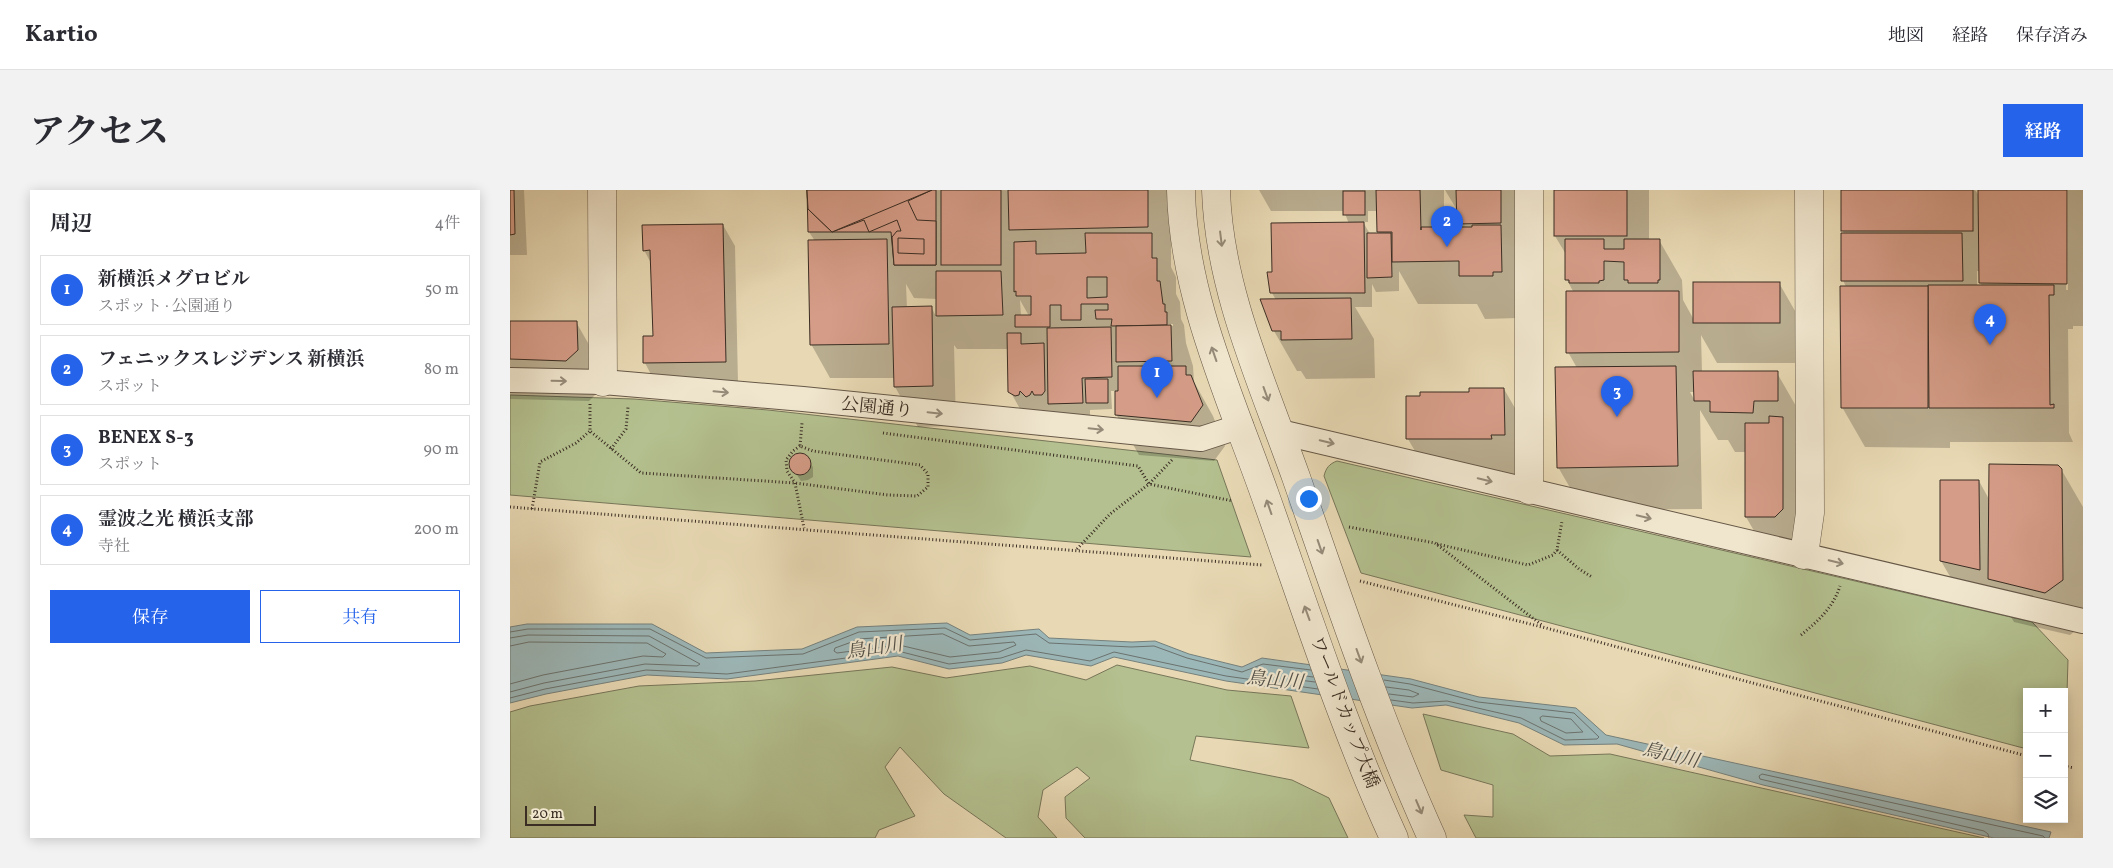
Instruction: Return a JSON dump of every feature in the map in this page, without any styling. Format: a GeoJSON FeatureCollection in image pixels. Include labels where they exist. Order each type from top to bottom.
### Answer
{"type":"FeatureCollection","features":[{"type":"Feature","properties":{"kind":"street"},"geometry":{"type":"LineString","coordinates":[[597,390],[602,190]]}},
{"type":"Feature","properties":{"kind":"street","name":"ワールドカップ大橋"},"geometry":{"type":"LineString","coordinates":[[1181,190],[1189,268],[1197,300],[1344,715],[1394,838]]}},
{"type":"Feature","properties":{"kind":"street","name":"ワールドカップ大橋"},"geometry":{"type":"LineString","coordinates":[[1216,190],[1223,258],[1230,290],[1374,698],[1432,838]]}},
{"type":"Feature","properties":{"kind":"street"},"geometry":{"type":"LineString","coordinates":[[1529,190],[1529,490]]}},
{"type":"Feature","properties":{"kind":"street"},"geometry":{"type":"LineString","coordinates":[[1804,554],[1810,513],[1809,190]]}},
{"type":"Feature","properties":{"kind":"street","name":"公園通り"},"geometry":{"type":"LineString","coordinates":[[510,380],[597,390],[803,400],[1201,440],[1241,426]]}},
{"type":"Feature","properties":{"kind":"street"},"geometry":{"type":"LineString","coordinates":[[1280,432],[2083,621]]}},
{"type":"Feature","properties":{"kind":"path"},"geometry":{"type":"LineString","coordinates":[[532,508],[540,462],[576,443],[590,431],[590,402],[597,390]]}},
{"type":"Feature","properties":{"kind":"path"},"geometry":{"type":"LineString","coordinates":[[611,448],[626,429],[628,400]]}},
{"type":"Feature","properties":{"kind":"path"},"geometry":{"type":"LineString","coordinates":[[804,528],[795,483],[787,471],[786,460],[800,446],[802,423],[812,424]]}},
{"type":"Feature","properties":{"kind":"path"},"geometry":{"type":"LineString","coordinates":[[590,431],[641,473],[795,483],[888,495],[918,496],[928,487],[928,474],[920,465],[813,451],[800,446]]}},
{"type":"Feature","properties":{"kind":"path"},"geometry":{"type":"LineString","coordinates":[[881,433],[1138,466],[1149,484],[1233,501]]}},
{"type":"Feature","properties":{"kind":"path"},"geometry":{"type":"LineString","coordinates":[[1076,550],[1110,514],[1149,484],[1172,460]]}},
{"type":"Feature","properties":{"kind":"path"},"geometry":{"type":"LineString","coordinates":[[510,507],[1258,564]]}},
{"type":"Feature","properties":{"kind":"path"},"geometry":{"type":"LineString","coordinates":[[1349,527],[1435,543],[1528,565],[1553,555],[1557,550],[1564,513]]}},
{"type":"Feature","properties":{"kind":"path"},"geometry":{"type":"LineString","coordinates":[[1435,543],[1546,628]]}},
{"type":"Feature","properties":{"kind":"path"},"geometry":{"type":"LineString","coordinates":[[1557,550],[1579,569],[1592,577]]}},
{"type":"Feature","properties":{"kind":"path"},"geometry":{"type":"LineString","coordinates":[[1801,634],[1818,621],[1833,604],[1842,579]]}},
{"type":"Feature","properties":{"kind":"path"},"geometry":{"type":"LineString","coordinates":[[1364,582],[1546,628],[2023,755]]}},
{"type":"Feature","properties":{"kind":"path"},"geometry":{"type":"LineString","coordinates":[[2068,767],[2074,768]]}},
{"type":"Feature","properties":{"kind":"green space"},"geometry":{"type":"Polygon","coordinates":[[[510,395],[634,399],[768,410],[1217,460],[1251,557],[510,495],[510,395]]]}},
{"type":"Feature","properties":{"kind":"green space"},"geometry":{"type":"Polygon","coordinates":[[[1337,461],[2032,622],[2068,660],[2067,688],[2023,688],[2023,748],[1361,573],[1324,476],[1332,463],[1337,461]]]}},
{"type":"Feature","properties":{"kind":"green space"},"geometry":{"type":"Polygon","coordinates":[[[1117,665],[1227,690],[1291,696],[1309,748],[1196,736],[1190,760],[1292,780],[1329,798],[1348,838],[1085,838],[1066,818],[1065,797],[1090,778],[1077,767],[1043,790],[1038,817],[1057,838],[1006,838],[944,794],[900,747],[885,767],[915,816],[879,830],[875,838],[510,838],[510,712],[530,706],[639,686],[755,681],[892,667],[946,678],[1030,666],[1086,680],[1117,665]]]}},
{"type":"Feature","properties":{"kind":"green space"},"geometry":{"type":"Polygon","coordinates":[[[1423,714],[1513,734],[1550,756],[1610,754],[1984,838],[1476,838],[1464,815],[1493,817],[1493,785],[1441,770],[1423,714]]]}},
{"type":"Feature","properties":{"kind":"water","name":"鳥山川"},"geometry":{"type":"Polygon","coordinates":[[[947,623],[970,635],[1039,629],[1049,638],[1132,642],[1155,641],[1189,654],[1242,667],[1262,658],[1411,679],[1479,697],[1576,708],[1606,735],[2051,832],[2049,838],[1994,838],[1763,785],[1617,744],[1564,745],[1519,723],[1446,705],[1412,708],[1226,681],[1114,657],[1091,666],[1026,655],[1002,663],[949,669],[898,656],[727,679],[647,675],[546,694],[510,703],[510,627],[527,624],[652,624],[706,653],[802,649],[857,627],[947,623]]]}},
{"type":"Feature","properties":{"kind":"building"},"geometry":{"type":"Polygon","coordinates":[[[510,190],[514,190],[515,234],[510,235],[510,190]]]}},
{"type":"Feature","properties":{"kind":"building"},"geometry":{"type":"Polygon","coordinates":[[[807,190],[936,190],[936,265],[894,265],[891,232],[808,232],[807,190]]]}},
{"type":"Feature","properties":{"kind":"building"},"geometry":{"type":"Polygon","coordinates":[[[807,190],[932,190],[908,201],[917,220],[936,221],[936,265],[894,265],[892,237],[897,231],[901,231],[897,220],[869,232],[864,220],[832,232],[808,209],[807,190]]]}},
{"type":"Feature","properties":{"kind":"building"},"geometry":{"type":"Polygon","coordinates":[[[807,190],[932,190],[832,232],[808,209],[807,190]]]}},
{"type":"Feature","properties":{"kind":"building"},"geometry":{"type":"Polygon","coordinates":[[[941,190],[1001,190],[1001,265],[941,265],[941,190]]]}},
{"type":"Feature","properties":{"kind":"building"},"geometry":{"type":"Polygon","coordinates":[[[1008,190],[1148,190],[1148,227],[1009,230],[1008,190]]]}},
{"type":"Feature","properties":{"kind":"building"},"geometry":{"type":"Polygon","coordinates":[[[1376,190],[1420,190],[1421,230],[1421,227],[1435,227],[1436,230],[1459,230],[1459,227],[1472,227],[1472,225],[1501,225],[1502,272],[1493,272],[1493,276],[1459,276],[1459,261],[1392,262],[1392,232],[1377,232],[1376,190]]]}},
{"type":"Feature","properties":{"kind":"building"},"geometry":{"type":"Polygon","coordinates":[[[1456,190],[1501,190],[1501,223],[1457,224],[1456,190]]]}},
{"type":"Feature","properties":{"kind":"building"},"geometry":{"type":"Polygon","coordinates":[[[1554,190],[1627,190],[1627,236],[1554,236],[1554,190]]]}},
{"type":"Feature","properties":{"kind":"building"},"geometry":{"type":"Polygon","coordinates":[[[1841,190],[1973,190],[1973,231],[1841,231],[1841,190]]]}},
{"type":"Feature","properties":{"kind":"building"},"geometry":{"type":"Polygon","coordinates":[[[1978,190],[2067,190],[2067,284],[1979,283],[1978,190]]]}},
{"type":"Feature","properties":{"kind":"building"},"geometry":{"type":"Polygon","coordinates":[[[1343,191],[1365,191],[1365,215],[1343,215],[1343,191]]]}},
{"type":"Feature","properties":{"kind":"building"},"geometry":{"type":"Polygon","coordinates":[[[1364,222],[1365,293],[1270,293],[1267,272],[1272,272],[1271,223],[1364,222]]]}},
{"type":"Feature","properties":{"kind":"building"},"geometry":{"type":"Polygon","coordinates":[[[723,224],[726,362],[643,363],[643,336],[653,336],[650,250],[643,251],[642,225],[723,224]]]}},
{"type":"Feature","properties":{"kind":"building"},"geometry":{"type":"Polygon","coordinates":[[[1085,233],[1152,233],[1152,258],[1157,258],[1157,281],[1160,281],[1163,304],[1165,304],[1165,312],[1167,312],[1167,325],[1111,326],[1112,319],[1096,319],[1095,310],[1108,310],[1108,304],[1081,304],[1081,320],[1061,320],[1061,305],[1050,305],[1050,327],[1015,327],[1015,315],[1031,315],[1031,296],[1016,296],[1016,291],[1014,292],[1014,242],[1036,241],[1036,254],[1086,253],[1085,233]],[[1087,277],[1087,298],[1107,297],[1107,277],[1087,277]]]}},
{"type":"Feature","properties":{"kind":"building"},"geometry":{"type":"Polygon","coordinates":[[[1367,233],[1391,233],[1392,277],[1367,278],[1367,233]]]}},
{"type":"Feature","properties":{"kind":"building"},"geometry":{"type":"Polygon","coordinates":[[[1841,233],[1962,233],[1963,281],[1841,281],[1841,233]]]}},
{"type":"Feature","properties":{"kind":"building"},"geometry":{"type":"Polygon","coordinates":[[[898,238],[924,239],[924,254],[898,253],[898,238]]]}},
{"type":"Feature","properties":{"kind":"building"},"geometry":{"type":"Polygon","coordinates":[[[887,239],[889,344],[810,345],[808,240],[887,239]]]}},
{"type":"Feature","properties":{"kind":"building"},"geometry":{"type":"Polygon","coordinates":[[[1565,239],[1604,239],[1604,249],[1624,249],[1624,239],[1660,239],[1660,280],[1658,280],[1658,283],[1628,283],[1628,280],[1624,280],[1624,262],[1604,261],[1604,280],[1599,281],[1599,283],[1569,283],[1569,280],[1565,280],[1565,239]]]}},
{"type":"Feature","properties":{"kind":"building"},"geometry":{"type":"Polygon","coordinates":[[[936,271],[1001,271],[1003,315],[936,316],[936,271]]]}},
{"type":"Feature","properties":{"kind":"building"},"geometry":{"type":"Polygon","coordinates":[[[1693,282],[1780,282],[1780,323],[1693,323],[1693,282]]]}},
{"type":"Feature","properties":{"kind":"building"},"geometry":{"type":"Polygon","coordinates":[[[1928,285],[2054,285],[2054,295],[2049,295],[2050,405],[2054,404],[2054,408],[1929,408],[1928,285]]]}},
{"type":"Feature","properties":{"kind":"building"},"geometry":{"type":"Polygon","coordinates":[[[1840,286],[1928,286],[1928,408],[1841,408],[1840,286]]]}},
{"type":"Feature","properties":{"kind":"building"},"geometry":{"type":"Polygon","coordinates":[[[1566,291],[1679,291],[1679,352],[1566,353],[1566,291]]]}},
{"type":"Feature","properties":{"kind":"building"},"geometry":{"type":"Polygon","coordinates":[[[1351,298],[1352,339],[1281,340],[1281,331],[1272,331],[1260,299],[1351,298]]]}},
{"type":"Feature","properties":{"kind":"building"},"geometry":{"type":"Polygon","coordinates":[[[932,306],[933,386],[894,387],[892,307],[932,306]]]}},
{"type":"Feature","properties":{"kind":"building"},"geometry":{"type":"Polygon","coordinates":[[[510,321],[577,321],[578,350],[566,361],[510,359],[510,321]]]}},
{"type":"Feature","properties":{"kind":"building"},"geometry":{"type":"Polygon","coordinates":[[[1171,325],[1172,361],[1116,362],[1116,326],[1171,325]]]}},
{"type":"Feature","properties":{"kind":"building"},"geometry":{"type":"Polygon","coordinates":[[[1111,327],[1112,377],[1082,378],[1083,403],[1048,404],[1047,328],[1111,327]]]}},
{"type":"Feature","properties":{"kind":"building"},"geometry":{"type":"Polygon","coordinates":[[[1007,333],[1021,333],[1021,344],[1044,343],[1045,391],[1042,395],[1034,395],[1032,391],[1026,397],[1020,391],[1019,395],[1015,396],[1008,392],[1007,333]]]}},
{"type":"Feature","properties":{"kind":"building"},"geometry":{"type":"Polygon","coordinates":[[[1118,366],[1186,366],[1186,375],[1191,375],[1203,405],[1191,422],[1115,415],[1115,391],[1118,391],[1118,366]]]}},
{"type":"Feature","properties":{"kind":"building"},"geometry":{"type":"Polygon","coordinates":[[[1676,366],[1678,466],[1557,468],[1555,367],[1676,366]]]}},
{"type":"Feature","properties":{"kind":"building"},"geometry":{"type":"Polygon","coordinates":[[[1693,371],[1778,371],[1778,401],[1754,401],[1753,413],[1710,412],[1710,401],[1694,401],[1693,371]]]}},
{"type":"Feature","properties":{"kind":"building"},"geometry":{"type":"Polygon","coordinates":[[[1085,379],[1108,379],[1108,403],[1086,403],[1085,379]]]}},
{"type":"Feature","properties":{"kind":"building"},"geometry":{"type":"Polygon","coordinates":[[[1469,388],[1504,388],[1505,435],[1491,435],[1492,439],[1406,439],[1406,396],[1420,396],[1420,392],[1469,392],[1469,388]]]}},
{"type":"Feature","properties":{"kind":"building"},"geometry":{"type":"Polygon","coordinates":[[[1769,416],[1783,417],[1783,509],[1775,517],[1745,517],[1745,423],[1769,423],[1769,416]]]}},
{"type":"Feature","properties":{"kind":"building"},"geometry":{"type":"Polygon","coordinates":[[[800,453],[808,456],[811,464],[808,472],[800,475],[792,472],[789,464],[792,456],[800,453]]]}},
{"type":"Feature","properties":{"kind":"building"},"geometry":{"type":"Polygon","coordinates":[[[1989,464],[2058,465],[2062,469],[2063,580],[2045,593],[1988,579],[1989,464]]]}},
{"type":"Feature","properties":{"kind":"building"},"geometry":{"type":"Polygon","coordinates":[[[1940,480],[1979,480],[1980,570],[1940,561],[1940,480]]]}},
{"type":"Feature","properties":{"kind":"place","name":"フェニックスレジデンス 新横浜"},"geometry":{"type":"Point","coordinates":[1447,247]}},
{"type":"Feature","properties":{"kind":"place","name":"霊波之光 横浜支部"},"geometry":{"type":"Point","coordinates":[1990,345]}},
{"type":"Feature","properties":{"kind":"place","name":"新横浜メグロビル"},"geometry":{"type":"Point","coordinates":[1157,398]}},
{"type":"Feature","properties":{"kind":"place","name":"BENEX S-3"},"geometry":{"type":"Point","coordinates":[1617,417]}}]}
